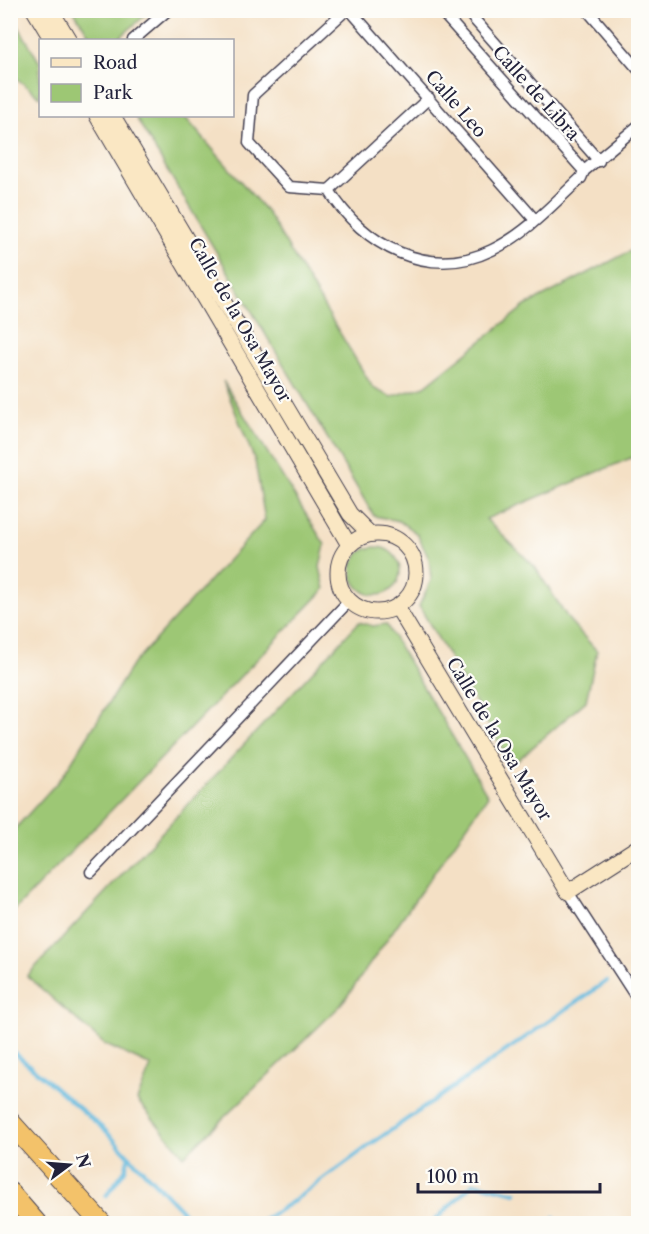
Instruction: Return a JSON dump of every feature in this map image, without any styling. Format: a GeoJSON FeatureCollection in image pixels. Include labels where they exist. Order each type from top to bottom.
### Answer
{"type":"FeatureCollection","features":[{"type":"Feature","properties":{"kind":"highway"},"geometry":{"type":"LineString","coordinates":[[10,1122],[102,1224]]}},
{"type":"Feature","properties":{"kind":"highway"},"geometry":{"type":"LineString","coordinates":[[10,1193],[37,1224]]}},
{"type":"Feature","properties":{"kind":"street"},"geometry":{"type":"LineString","coordinates":[[34,10],[51,39]]}},
{"type":"Feature","properties":{"kind":"street"},"geometry":{"type":"LineString","coordinates":[[51,10],[68,39]]}},
{"type":"Feature","properties":{"kind":"street"},"geometry":{"type":"LineString","coordinates":[[134,39],[168,10]]}},
{"type":"Feature","properties":{"kind":"street"},"geometry":{"type":"LineString","coordinates":[[348,10],[253,95],[249,143],[289,187],[329,189],[429,98]]}},
{"type":"Feature","properties":{"kind":"street","name":"Calle Leo"},"geometry":{"type":"LineString","coordinates":[[348,10],[429,98],[535,220]]}},
{"type":"Feature","properties":{"kind":"street","name":"Calle de Libra"},"geometry":{"type":"LineString","coordinates":[[440,10],[584,171]]}},
{"type":"Feature","properties":{"kind":"street"},"geometry":{"type":"LineString","coordinates":[[466,10],[599,161]]}},
{"type":"Feature","properties":{"kind":"street"},"geometry":{"type":"LineString","coordinates":[[587,10],[639,69]]}},
{"type":"Feature","properties":{"kind":"street","name":"Calle de la Osa Mayor"},"geometry":{"type":"LineString","coordinates":[[98,117],[349,545]]}},
{"type":"Feature","properties":{"kind":"street","name":"Calle de la Osa Mayor"},"geometry":{"type":"LineString","coordinates":[[114,117],[350,514],[370,534]]}},
{"type":"Feature","properties":{"kind":"street"},"geometry":{"type":"LineString","coordinates":[[329,189],[340,207],[362,230],[388,250],[433,262],[476,258],[507,242],[535,220],[581,178],[584,171],[639,126]]}},
{"type":"Feature","properties":{"kind":"street"},"geometry":{"type":"LineString","coordinates":[[370,534],[392,537],[404,544],[412,555],[416,568],[414,586],[407,598],[397,607],[373,612],[360,609],[349,601],[338,581],[340,562],[349,545],[370,534]]}},
{"type":"Feature","properties":{"kind":"street"},"geometry":{"type":"LineString","coordinates":[[91,872],[349,601]]}},
{"type":"Feature","properties":{"kind":"street","name":"Calle de la Osa Mayor"},"geometry":{"type":"LineString","coordinates":[[397,607],[568,891]]}},
{"type":"Feature","properties":{"kind":"street"},"geometry":{"type":"LineString","coordinates":[[637,996],[568,891],[639,847]]}},
{"type":"Feature","properties":{"kind":"green space"},"geometry":{"type":"Polygon","coordinates":[[[74,11],[150,11],[118,39],[91,39],[74,11]]]}},
{"type":"Feature","properties":{"kind":"green space"},"geometry":{"type":"Polygon","coordinates":[[[10,12],[39,61],[39,96],[11,74],[10,12]]]}},
{"type":"Feature","properties":{"kind":"green space"},"geometry":{"type":"Polygon","coordinates":[[[136,117],[185,117],[267,212],[373,388],[391,397],[425,386],[525,306],[638,247],[638,455],[486,519],[535,567],[569,620],[597,651],[586,701],[512,765],[419,606],[431,580],[429,559],[417,534],[399,521],[374,516],[136,117]]]}},
{"type":"Feature","properties":{"kind":"green space"},"geometry":{"type":"Polygon","coordinates":[[[223,381],[325,545],[320,567],[325,589],[11,914],[11,833],[62,777],[133,664],[265,520],[255,461],[223,381]]]}},
{"type":"Feature","properties":{"kind":"green space"},"geometry":{"type":"Polygon","coordinates":[[[371,547],[381,547],[393,554],[400,566],[400,576],[393,588],[381,595],[371,595],[356,584],[352,576],[352,566],[363,551],[371,547]]]}},
{"type":"Feature","properties":{"kind":"green space"},"geometry":{"type":"Polygon","coordinates":[[[359,622],[373,626],[386,624],[488,796],[341,1005],[184,1156],[137,1100],[151,1066],[104,1044],[27,976],[359,622]]]}},
{"type":"Feature","properties":{"kind":"waterway"},"geometry":{"type":"LineString","coordinates":[[257,1224],[292,1202],[374,1142],[607,981]]}},
{"type":"Feature","properties":{"kind":"waterway"},"geometry":{"type":"LineString","coordinates":[[10,1049],[106,1131],[129,1156]]}},
{"type":"Feature","properties":{"kind":"waterway"},"geometry":{"type":"LineString","coordinates":[[106,1196],[125,1170],[129,1156],[195,1224]]}},
{"type":"Feature","properties":{"kind":"waterway"},"geometry":{"type":"LineString","coordinates":[[431,1224],[474,1183],[516,1193]]}},
{"type":"Feature","properties":{"kind":"waterway"},"geometry":{"type":"LineString","coordinates":[[554,1217],[557,1224]]}}]}
